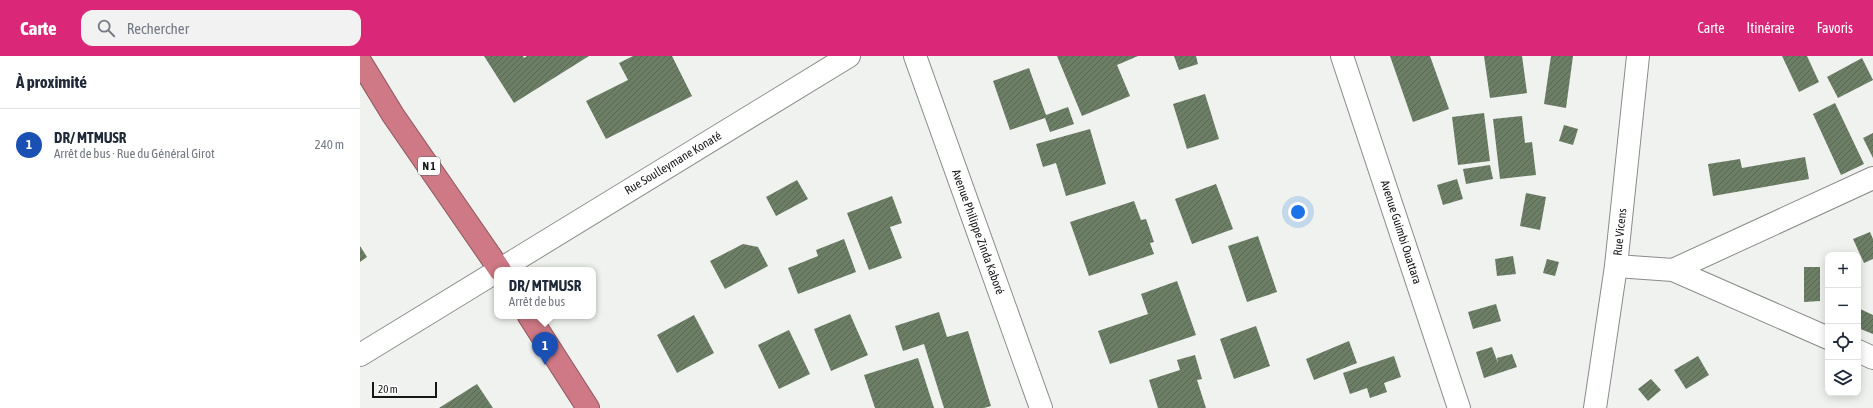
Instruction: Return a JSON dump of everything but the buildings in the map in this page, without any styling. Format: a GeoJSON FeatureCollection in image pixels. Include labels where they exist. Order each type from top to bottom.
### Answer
{"type":"FeatureCollection","features":[{"type":"Feature","properties":{"kind":"highway","name":"N 1"},"geometry":{"type":"LineString","coordinates":[[360,61],[393,115],[499,267]]}},
{"type":"Feature","properties":{"kind":"highway"},"geometry":{"type":"LineString","coordinates":[[531,319],[588,408]]}},
{"type":"Feature","properties":{"kind":"street","name":"Rue Soulleymane Konaté"},"geometry":{"type":"LineString","coordinates":[[503,267],[849,56]]}},
{"type":"Feature","properties":{"kind":"street","name":"Avenue Philippe Zinda Kaboré"},"geometry":{"type":"LineString","coordinates":[[915,56],[1041,408]]}},
{"type":"Feature","properties":{"kind":"street","name":"Avenue Guimbi Ouattara"},"geometry":{"type":"LineString","coordinates":[[1342,56],[1459,408]]}},
{"type":"Feature","properties":{"kind":"street","name":"Rue Vicens"},"geometry":{"type":"LineString","coordinates":[[1595,408],[1616,266],[1638,56]]}},
{"type":"Feature","properties":{"kind":"street"},"geometry":{"type":"LineString","coordinates":[[1673,270],[1873,178]]}},
{"type":"Feature","properties":{"kind":"street"},"geometry":{"type":"LineString","coordinates":[[1616,266],[1673,270],[1825,337]]}},
{"type":"Feature","properties":{"kind":"street","name":"Rue Soulleymane Konaté"},"geometry":{"type":"LineString","coordinates":[[360,355],[494,273]]}},
{"type":"Feature","properties":{"kind":"street"},"geometry":{"type":"LineString","coordinates":[[1861,352],[1873,358]]}},
{"type":"Feature","properties":{"kind":"place","name":"DR/ MTMUSR"},"geometry":{"type":"Point","coordinates":[545,365]}}]}
